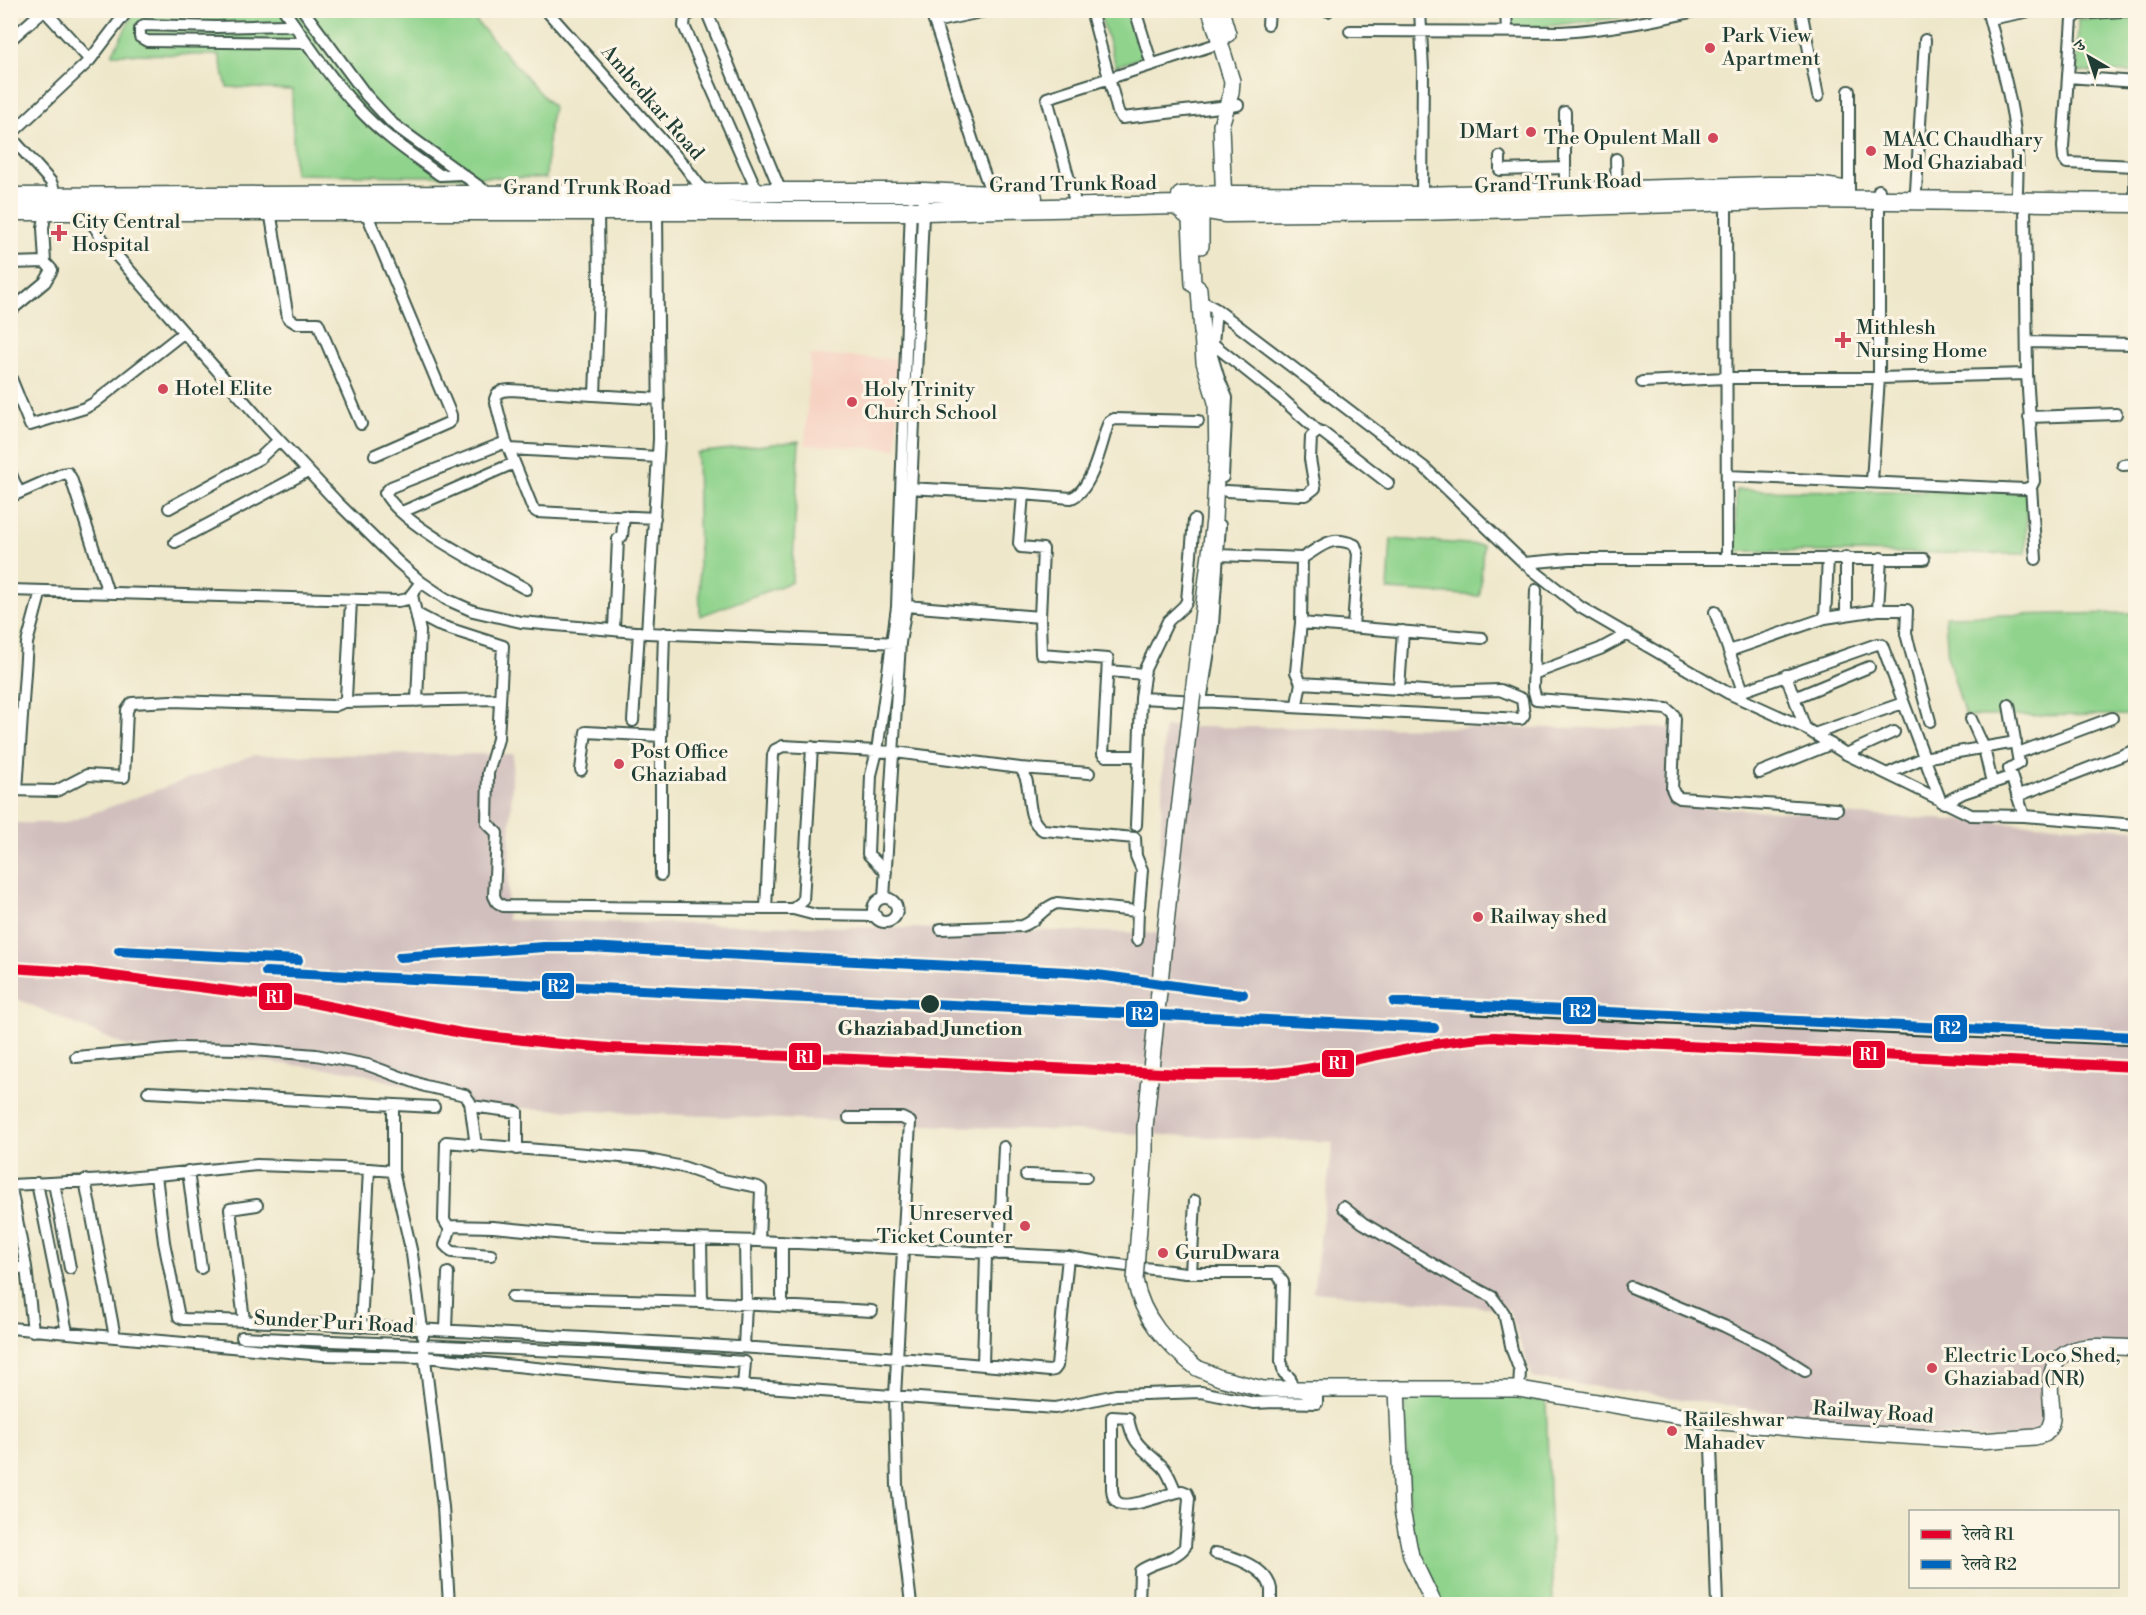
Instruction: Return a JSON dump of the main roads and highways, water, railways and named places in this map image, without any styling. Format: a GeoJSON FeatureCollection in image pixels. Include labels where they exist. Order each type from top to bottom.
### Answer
{"type":"FeatureCollection","features":[{"type":"Feature","properties":{"kind":"highway","name":"Grand Trunk Road"},"geometry":{"type":"LineString","coordinates":[[13,206],[79,198],[491,195],[524,203],[598,211],[657,210],[758,193],[781,192],[917,202],[993,196],[1422,211],[1728,195],[1816,186],[1880,196],[1916,191],[2019,199]]}},
{"type":"Feature","properties":{"kind":"highway","name":"Grand Trunk Road"},"geometry":{"type":"LineString","coordinates":[[1229,204],[1617,191],[1806,199],[1880,196],[2019,199],[2135,195]]}},
{"type":"Feature","properties":{"kind":"highway","name":"Grand Trunk Road"},"geometry":{"type":"LineString","coordinates":[[48,203],[84,210],[366,212],[524,203],[917,202],[1174,205],[1201,202]]}},
{"type":"Feature","properties":{"kind":"railway"},"geometry":{"type":"LineString","coordinates":[[1472,1014],[2136,1045]]}},
{"type":"Feature","properties":{"kind":"rail line","name":"R2"},"geometry":{"type":"LineString","coordinates":[[400,957],[544,947],[588,947],[1066,972],[1243,994]]}},
{"type":"Feature","properties":{"kind":"rail line","name":"R2"},"geometry":{"type":"LineString","coordinates":[[119,951],[298,960]]}},
{"type":"Feature","properties":{"kind":"rail line","name":"R1"},"geometry":{"type":"LineString","coordinates":[[10,968],[89,973],[293,999],[461,1033],[610,1048],[1185,1074],[1242,1074],[1300,1070],[1445,1042],[1494,1037],[2136,1067]]}},
{"type":"Feature","properties":{"kind":"rail line","name":"R2"},"geometry":{"type":"LineString","coordinates":[[266,972],[1434,1028]]}},
{"type":"Feature","properties":{"kind":"rail line","name":"R2"},"geometry":{"type":"LineString","coordinates":[[1394,1002],[2136,1037]]}},
{"type":"Feature","properties":{"kind":"place","name":"Park View Apartment"},"geometry":{"type":"Point","coordinates":[1710,48]}},
{"type":"Feature","properties":{"kind":"place","name":"DMart"},"geometry":{"type":"Point","coordinates":[1531,132]}},
{"type":"Feature","properties":{"kind":"place","name":"The Opulent Mall"},"geometry":{"type":"Point","coordinates":[1713,138]}},
{"type":"Feature","properties":{"kind":"place","name":"MAAC Chaudhary Mod Ghaziabad"},"geometry":{"type":"Point","coordinates":[1871,151]}},
{"type":"Feature","properties":{"kind":"place","name":"City Central Hospital"},"geometry":{"type":"Point","coordinates":[59,233]}},
{"type":"Feature","properties":{"kind":"place","name":"Mithlesh Nursing Home"},"geometry":{"type":"Point","coordinates":[1843,340]}},
{"type":"Feature","properties":{"kind":"place","name":"Hotel Elite"},"geometry":{"type":"Point","coordinates":[163,389]}},
{"type":"Feature","properties":{"kind":"place","name":"Holy Trinity Church School"},"geometry":{"type":"Point","coordinates":[852,402]}},
{"type":"Feature","properties":{"kind":"place","name":"Post Office Ghaziabad"},"geometry":{"type":"Point","coordinates":[619,764]}},
{"type":"Feature","properties":{"kind":"place","name":"Railway shed"},"geometry":{"type":"Point","coordinates":[1478,917]}},
{"type":"Feature","properties":{"kind":"place","name":"Ghaziabad Junction"},"geometry":{"type":"Point","coordinates":[930,1004]}},
{"type":"Feature","properties":{"kind":"place","name":"Unreserved Ticket Counter"},"geometry":{"type":"Point","coordinates":[1025,1226]}},
{"type":"Feature","properties":{"kind":"place","name":"GuruDwara"},"geometry":{"type":"Point","coordinates":[1163,1253]}},
{"type":"Feature","properties":{"kind":"place","name":"Electric Loco Shed, Ghaziabad (NR)"},"geometry":{"type":"Point","coordinates":[1932,1368]}},
{"type":"Feature","properties":{"kind":"place","name":"Raileshwar Mahadev"},"geometry":{"type":"Point","coordinates":[1672,1431]}}]}
